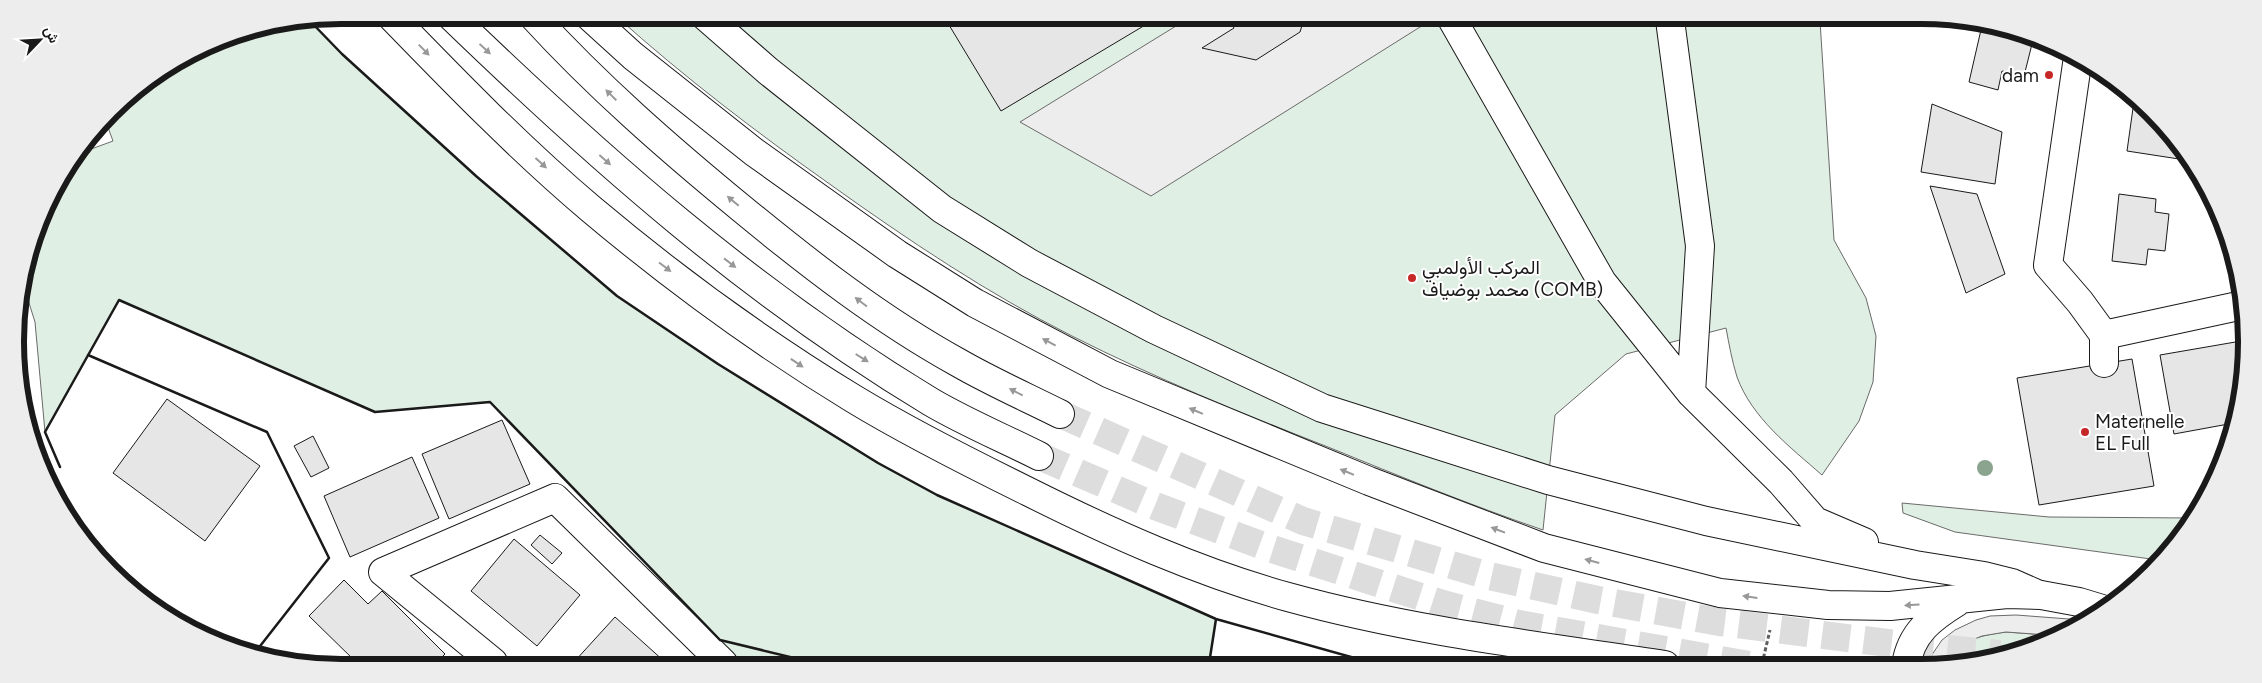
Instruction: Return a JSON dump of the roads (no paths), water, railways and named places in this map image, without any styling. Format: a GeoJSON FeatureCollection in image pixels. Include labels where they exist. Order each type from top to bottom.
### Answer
{"type":"FeatureCollection","features":[{"type":"Feature","properties":{"kind":"main road"},"geometry":{"type":"LineString","coordinates":[[399,24],[477,104],[590,208],[654,259],[800,365],[858,401],[990,473],[1074,515],[1162,554],[1287,597],[1441,631],[1625,659]]}},
{"type":"Feature","properties":{"kind":"main road"},"geometry":{"type":"LineString","coordinates":[[460,24],[578,136],[644,194],[777,300],[835,341],[933,403],[1039,456]]}},
{"type":"Feature","properties":{"kind":"main road"},"geometry":{"type":"LineString","coordinates":[[541,24],[663,143],[774,235],[866,306],[958,363],[1060,414]]}},
{"type":"Feature","properties":{"kind":"main road"},"geometry":{"type":"LineString","coordinates":[[598,24],[633,56],[754,152],[897,254],[975,303],[1110,374],[1369,481],[1544,548],[1720,593],[1828,605],[1890,606],[2007,594],[2041,595]]}},
{"type":"Feature","properties":{"kind":"main road"},"geometry":{"type":"LineString","coordinates":[[714,24],[775,77],[942,209],[1029,262],[1154,329],[1322,408],[1548,480],[1696,519],[1916,565],[1984,576],[2012,583],[2041,595],[2096,607]]}},
{"type":"Feature","properties":{"kind":"main road"},"geometry":{"type":"LineString","coordinates":[[1455,24],[1602,282],[1691,393],[1781,482],[1815,521],[1916,565]]}},
{"type":"Feature","properties":{"kind":"main road"},"geometry":{"type":"LineString","coordinates":[[1671,24],[1700,246],[1691,393]]}},
{"type":"Feature","properties":{"kind":"main road"},"geometry":{"type":"LineString","coordinates":[[2077,65],[2048,265],[2080,302],[2104,335],[2104,363]]}},
{"type":"Feature","properties":{"kind":"main road"},"geometry":{"type":"LineString","coordinates":[[2104,335],[2237,307]]}},
{"type":"Feature","properties":{"kind":"main road"},"geometry":{"type":"LineString","coordinates":[[489,659],[383,572],[555,498],[719,659]]}},
{"type":"Feature","properties":{"kind":"main road"},"geometry":{"type":"LineString","coordinates":[[1908,659],[1913,641],[1922,626],[1961,600]]}},
{"type":"Feature","properties":{"kind":"tunnel"},"geometry":{"type":"LineString","coordinates":[[1060,414],[1303,521],[1489,576],[1598,600],[1719,622],[1896,644],[1984,652]]}},
{"type":"Feature","properties":{"kind":"tunnel"},"geometry":{"type":"LineString","coordinates":[[1039,456],[1155,506],[1269,548],[1443,604],[1519,624],[1715,659]]}},
{"type":"Feature","properties":{"kind":"place","name":"dam"},"geometry":{"type":"Point","coordinates":[2049,75]}},
{"type":"Feature","properties":{"kind":"place","name":"المركب الأولمبي محمد بوضياف (COMB)"},"geometry":{"type":"Point","coordinates":[1412,278]}},
{"type":"Feature","properties":{"kind":"place","name":"Maternelle EL Full"},"geometry":{"type":"Point","coordinates":[2085,432]}}]}
